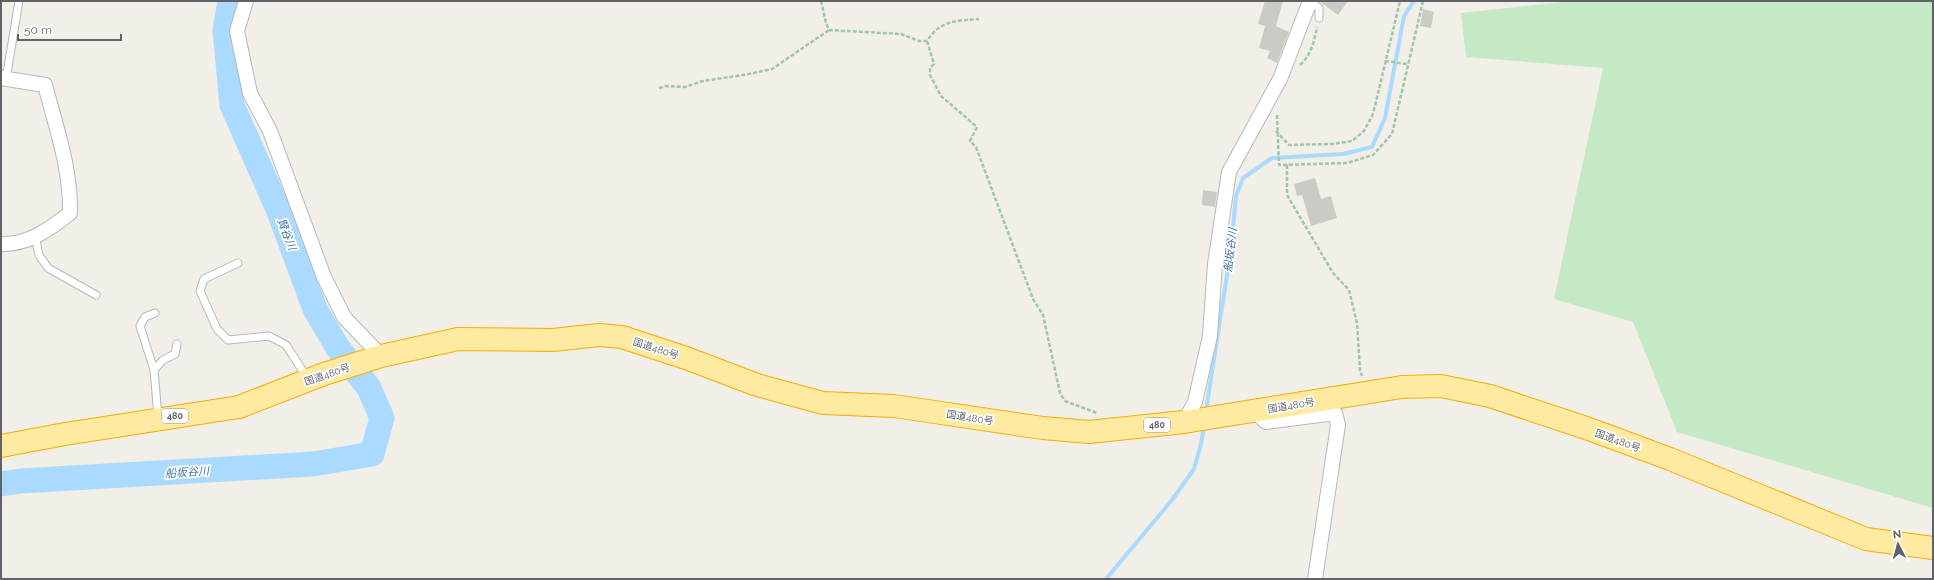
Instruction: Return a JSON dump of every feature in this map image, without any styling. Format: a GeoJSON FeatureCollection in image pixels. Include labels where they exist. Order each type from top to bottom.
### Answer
{"type":"FeatureCollection","features":[{"type":"Feature","properties":{"kind":"highway","name":"国道480号"},"geometry":{"type":"LineString","coordinates":[[1,446],[65,434],[239,407],[309,380],[373,359],[458,338],[553,340],[599,335],[622,337],[686,358],[757,385],[823,403],[894,406],[1043,428],[1089,432],[1184,422],[1402,387],[1441,386],[1490,396],[1589,429],[1670,459],[1866,539],[1933,548]]}},
{"type":"Feature","properties":{"kind":"street"},"geometry":{"type":"LineString","coordinates":[[246,1],[238,31],[250,93],[270,131],[324,277],[344,317],[373,359]]}},
{"type":"Feature","properties":{"kind":"street"},"geometry":{"type":"LineString","coordinates":[[1184,422],[1196,402],[1210,336],[1215,264],[1229,172],[1280,79],[1310,1]]}},
{"type":"Feature","properties":{"kind":"street"},"geometry":{"type":"LineString","coordinates":[[1,244],[12,245],[46,232],[70,213],[70,190],[68,177],[45,85],[3,78]]}},
{"type":"Feature","properties":{"kind":"street"},"geometry":{"type":"LineString","coordinates":[[1254,411],[1266,422],[1335,413],[1338,425],[1315,579]]}},
{"type":"Feature","properties":{"kind":"lane"},"geometry":{"type":"LineString","coordinates":[[3,78],[19,1]]}},
{"type":"Feature","properties":{"kind":"lane"},"geometry":{"type":"LineString","coordinates":[[1310,1],[1319,8],[1319,18]]}},
{"type":"Feature","properties":{"kind":"lane"},"geometry":{"type":"LineString","coordinates":[[35,236],[39,255],[48,268],[96,295]]}},
{"type":"Feature","properties":{"kind":"lane"},"geometry":{"type":"LineString","coordinates":[[238,263],[204,279],[200,291],[217,329],[228,340],[269,336],[286,345],[309,380]]}},
{"type":"Feature","properties":{"kind":"lane"},"geometry":{"type":"LineString","coordinates":[[156,313],[145,317],[140,326],[154,370],[158,419]]}},
{"type":"Feature","properties":{"kind":"lane"},"geometry":{"type":"LineString","coordinates":[[154,370],[163,360],[175,354],[176,344]]}},
{"type":"Feature","properties":{"kind":"path"},"geometry":{"type":"LineString","coordinates":[[820,1],[829,30]]}},
{"type":"Feature","properties":{"kind":"path"},"geometry":{"type":"LineString","coordinates":[[1276,131],[1289,145],[1332,144],[1352,141],[1364,131],[1373,114],[1400,1]]}},
{"type":"Feature","properties":{"kind":"path"},"geometry":{"type":"LineString","coordinates":[[1276,138],[1279,165],[1347,163],[1374,154],[1392,134],[1407,64],[1423,1]]}},
{"type":"Feature","properties":{"kind":"path"},"geometry":{"type":"LineString","coordinates":[[659,88],[666,86],[685,87],[703,81],[772,69],[829,30],[901,34],[919,41],[927,41],[940,26],[951,21],[979,19]]}},
{"type":"Feature","properties":{"kind":"path"},"geometry":{"type":"LineString","coordinates":[[927,41],[934,64],[930,68],[930,75],[941,96],[978,127],[970,141],[976,147],[1033,300],[1043,315],[1060,393],[1065,401],[1102,415]]}},
{"type":"Feature","properties":{"kind":"path"},"geometry":{"type":"LineString","coordinates":[[1385,61],[1407,64]]}},
{"type":"Feature","properties":{"kind":"path"},"geometry":{"type":"LineString","coordinates":[[1287,165],[1288,195],[1332,273],[1349,290],[1357,323],[1360,370],[1367,393]]}},
{"type":"Feature","properties":{"kind":"green space"},"geometry":{"type":"Polygon","coordinates":[[[1573,1],[1933,1],[1933,508],[1677,432],[1633,322],[1554,299],[1603,68],[1466,57],[1461,13],[1573,1]]]}},
{"type":"Feature","properties":{"kind":"building"},"geometry":{"type":"Polygon","coordinates":[[[1265,1],[1283,1],[1276,26],[1289,32],[1277,63],[1267,58],[1270,51],[1259,48],[1265,26],[1258,24],[1265,1]]]}},
{"type":"Feature","properties":{"kind":"building"},"geometry":{"type":"Polygon","coordinates":[[[1319,1],[1348,1],[1338,15],[1319,1]]]}},
{"type":"Feature","properties":{"kind":"building"},"geometry":{"type":"Polygon","coordinates":[[[1423,9],[1434,12],[1431,28],[1420,26],[1423,9]]]}},
{"type":"Feature","properties":{"kind":"building"},"geometry":{"type":"Polygon","coordinates":[[[1315,178],[1321,199],[1331,196],[1337,218],[1311,226],[1302,195],[1297,196],[1294,184],[1315,178]]]}},
{"type":"Feature","properties":{"kind":"building"},"geometry":{"type":"Polygon","coordinates":[[[1203,190],[1217,192],[1215,207],[1202,205],[1203,190]]]}},
{"type":"Feature","properties":{"kind":"waterway","name":"賢谷川"},"geometry":{"type":"LineString","coordinates":[[1,484],[21,481],[313,464],[372,454],[382,418],[369,388],[338,348],[315,309],[278,209],[232,105],[225,30],[230,1]]}},
{"type":"Feature","properties":{"kind":"waterway","name":"船坂谷川"},"geometry":{"type":"LineString","coordinates":[[1206,411],[1231,249],[1236,196],[1243,178],[1272,158],[1343,154],[1372,147],[1385,118],[1404,16],[1414,1]]}},
{"type":"Feature","properties":{"kind":"waterway","name":"船坂谷川"},"geometry":{"type":"LineString","coordinates":[[1106,579],[1172,500],[1194,469],[1204,426]]}}]}
